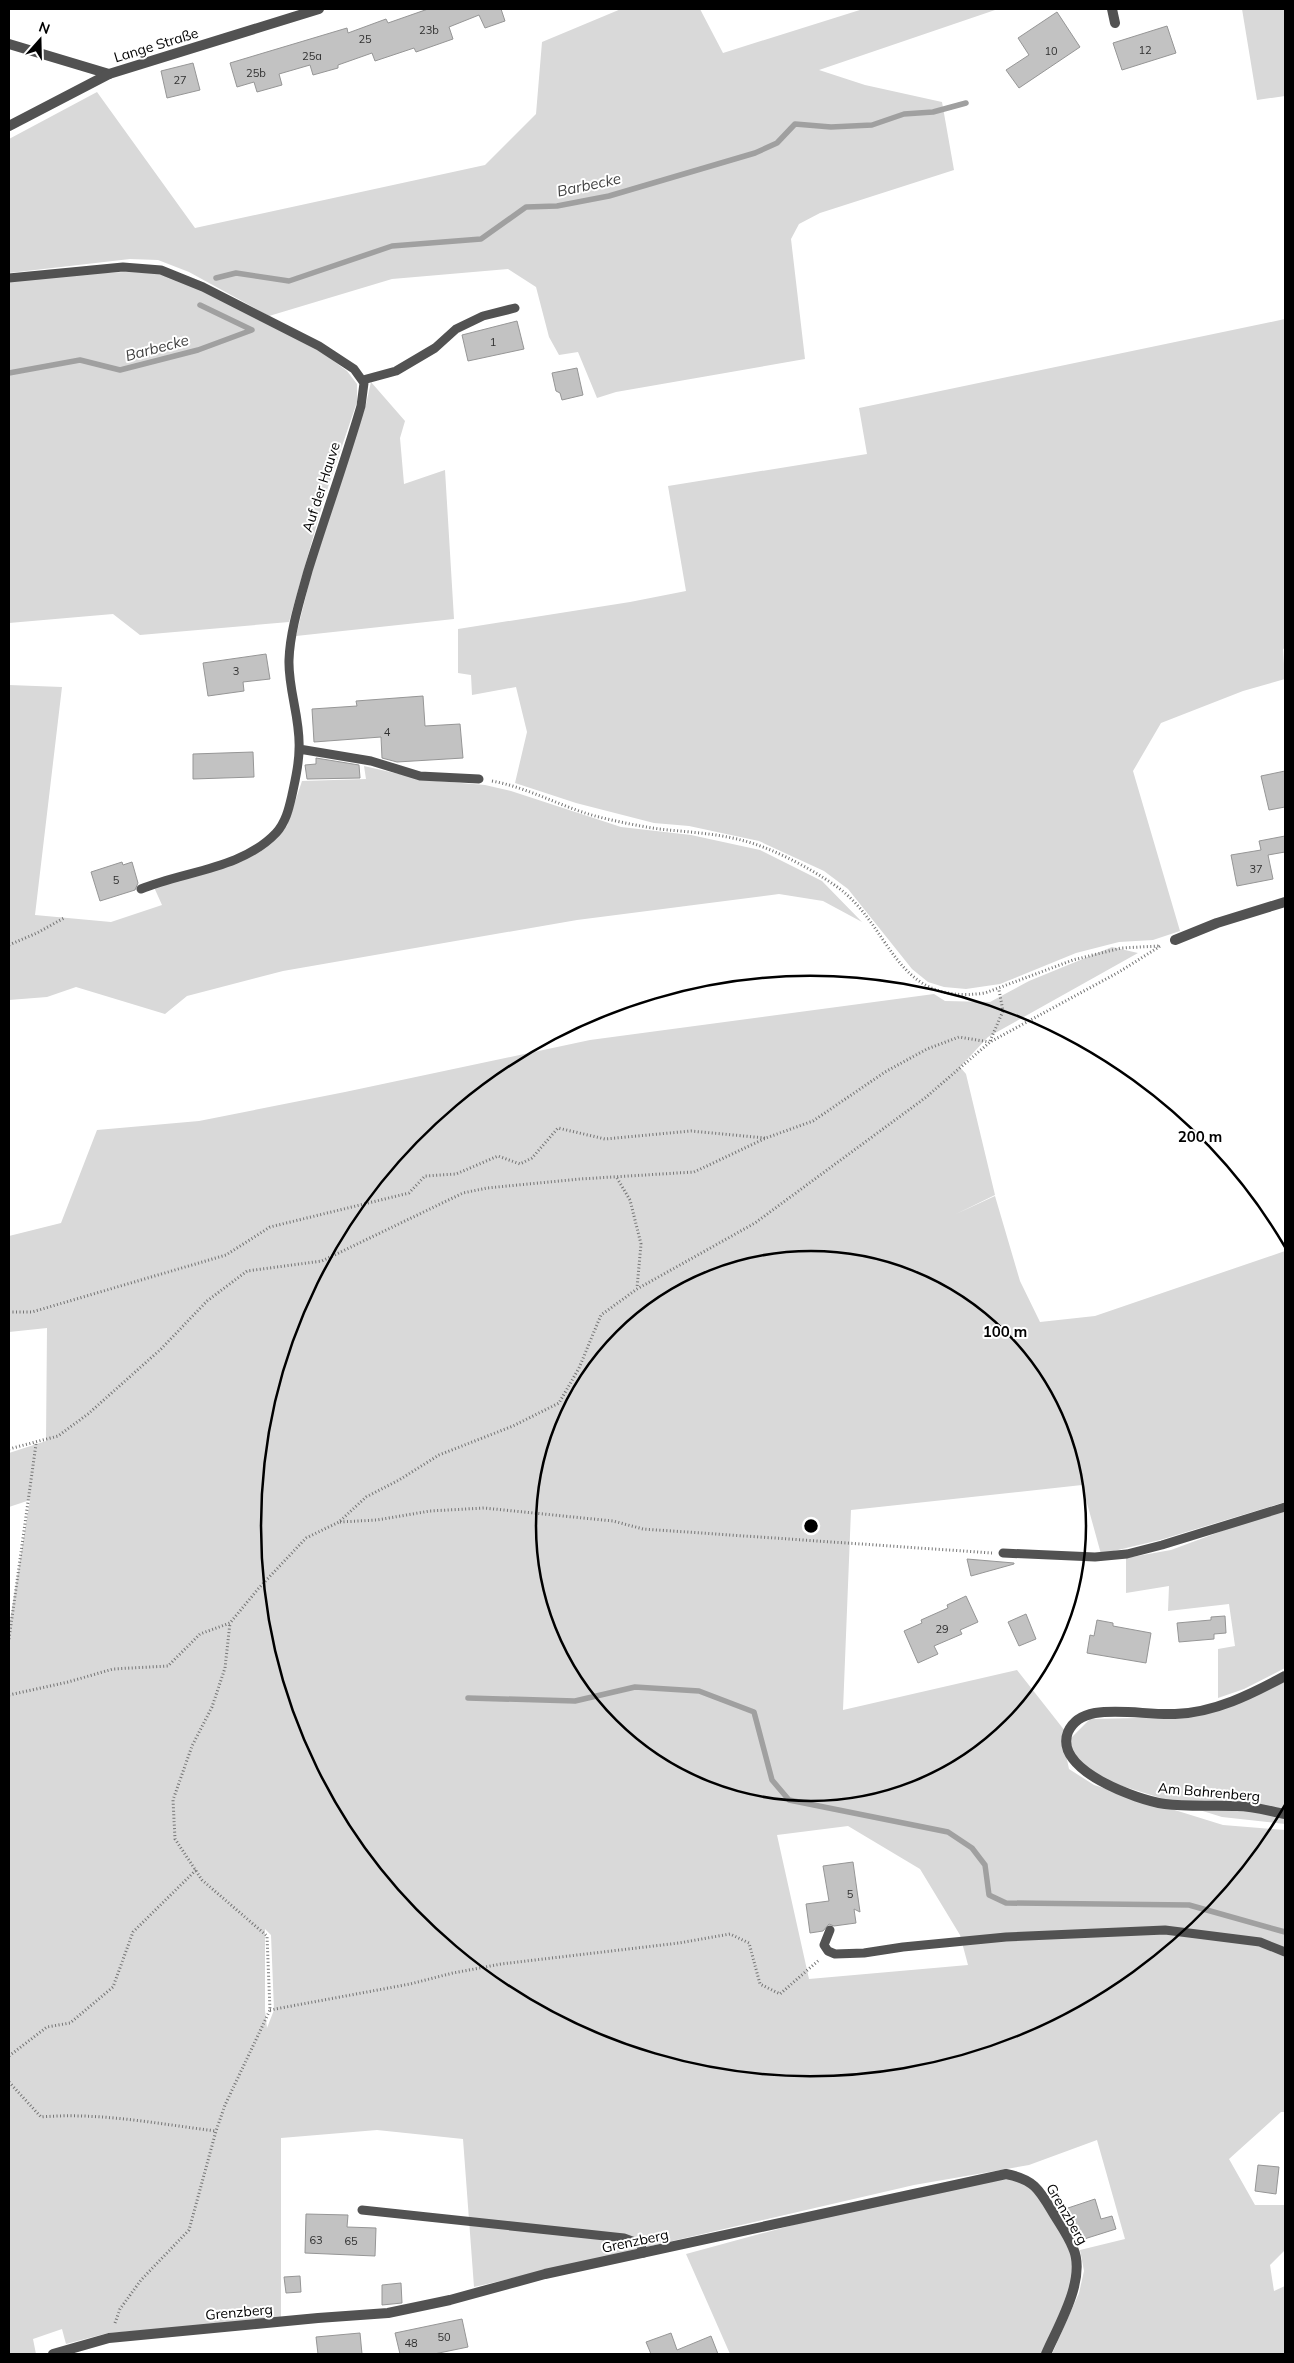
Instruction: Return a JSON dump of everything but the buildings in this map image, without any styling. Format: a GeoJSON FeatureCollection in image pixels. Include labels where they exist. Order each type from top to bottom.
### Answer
{"type":"FeatureCollection","features":[{"type":"Feature","properties":{"kind":"street","name":"Lange Straße"},"geometry":{"type":"LineString","coordinates":[[9,126],[109,74],[319,9]]}},
{"type":"Feature","properties":{"kind":"street"},"geometry":{"type":"LineString","coordinates":[[1112,9],[1115,23]]}},
{"type":"Feature","properties":{"kind":"street"},"geometry":{"type":"LineString","coordinates":[[9,44],[109,74]]}},
{"type":"Feature","properties":{"kind":"street"},"geometry":{"type":"LineString","coordinates":[[1175,940],[1217,923],[1285,902]]}},
{"type":"Feature","properties":{"kind":"street","name":"Am Bahrenberg"},"geometry":{"type":"LineString","coordinates":[[1285,1676],[1216,1707],[1186,1714],[1106,1712],[1088,1715],[1072,1724],[1066,1739],[1070,1755],[1086,1772],[1123,1792],[1144,1799],[1180,1805],[1248,1806],[1285,1814]]}},
{"type":"Feature","properties":{"kind":"street","name":"Grenzberg"},"geometry":{"type":"LineString","coordinates":[[53,2354],[109,2338],[388,2313],[450,2300],[545,2274],[1006,2174],[1018,2176],[1039,2189],[1074,2249],[1077,2262],[1077,2273],[1072,2292],[1046,2354]]}},
{"type":"Feature","properties":{"kind":"lane"},"geometry":{"type":"LineString","coordinates":[[9,278],[123,267],[161,270],[203,287],[319,346],[344,361],[363,380],[396,371],[434,348],[456,329],[483,316],[515,308]]}},
{"type":"Feature","properties":{"kind":"lane","name":"Auf der Hauve"},"geometry":{"type":"LineString","coordinates":[[141,888],[162,880],[233,860],[255,849],[282,824],[289,808],[300,749],[290,682],[289,660],[293,635],[317,543],[362,406],[363,380]]}},
{"type":"Feature","properties":{"kind":"lane"},"geometry":{"type":"LineString","coordinates":[[300,749],[371,761],[420,776],[479,779]]}},
{"type":"Feature","properties":{"kind":"lane"},"geometry":{"type":"LineString","coordinates":[[1003,1553],[1095,1557],[1128,1554],[1285,1507]]}},
{"type":"Feature","properties":{"kind":"lane"},"geometry":{"type":"LineString","coordinates":[[830,1930],[824,1945],[828,1951],[835,1954],[864,1953],[1006,1937],[1165,1930],[1260,1942],[1285,1952]]}},
{"type":"Feature","properties":{"kind":"lane"},"geometry":{"type":"LineString","coordinates":[[362,2210],[624,2238],[640,2244],[644,2253]]}},
{"type":"Feature","properties":{"kind":"path"},"geometry":{"type":"LineString","coordinates":[[9,1695],[68,1682],[113,1668],[168,1666],[200,1634],[230,1623],[258,1589],[306,1538],[339,1522],[366,1497],[399,1480],[439,1455],[513,1426],[559,1403],[579,1368],[601,1315],[637,1289],[755,1223],[925,1098],[990,1042],[1120,972],[1160,946],[1121,948],[1073,960],[1028,975],[999,990],[960,995],[931,988],[920,982],[902,967],[874,928],[840,889],[823,878],[760,846],[740,839],[656,828],[597,816],[516,787],[479,779]]}},
{"type":"Feature","properties":{"kind":"path"},"geometry":{"type":"LineString","coordinates":[[9,945],[37,933],[64,918]]}},
{"type":"Feature","properties":{"kind":"path"},"geometry":{"type":"LineString","coordinates":[[990,1042],[1003,1011],[999,990]]}},
{"type":"Feature","properties":{"kind":"path"},"geometry":{"type":"LineString","coordinates":[[9,1449],[58,1436],[88,1414],[161,1349],[207,1301],[247,1271],[322,1261],[463,1193],[487,1188],[552,1182],[694,1172],[766,1138],[813,1121],[885,1072],[928,1049],[959,1037],[990,1042]]}},
{"type":"Feature","properties":{"kind":"path"},"geometry":{"type":"LineString","coordinates":[[9,1312],[32,1312],[226,1255],[270,1227],[409,1193],[424,1176],[456,1174],[498,1156],[520,1164],[532,1158],[558,1128],[605,1139],[691,1131],[766,1138]]}},
{"type":"Feature","properties":{"kind":"path"},"geometry":{"type":"LineString","coordinates":[[617,1178],[630,1200],[641,1244],[637,1289]]}},
{"type":"Feature","properties":{"kind":"path"},"geometry":{"type":"LineString","coordinates":[[9,1639],[36,1444]]}},
{"type":"Feature","properties":{"kind":"path"},"geometry":{"type":"LineString","coordinates":[[339,1522],[377,1520],[430,1511],[484,1508],[613,1521],[644,1529],[976,1554],[1003,1553]]}},
{"type":"Feature","properties":{"kind":"path"},"geometry":{"type":"LineString","coordinates":[[109,2338],[120,2309],[141,2280],[190,2230],[216,2131],[225,2105],[270,2010],[267,1936],[202,1880],[175,1839],[172,1800],[192,1746],[212,1707],[225,1668],[230,1623]]}},
{"type":"Feature","properties":{"kind":"path"},"geometry":{"type":"LineString","coordinates":[[9,2056],[48,2027],[70,2023],[113,1987],[133,1932],[196,1870]]}},
{"type":"Feature","properties":{"kind":"path"},"geometry":{"type":"LineString","coordinates":[[270,2010],[410,1984],[453,1973],[501,1964],[679,1943],[730,1934],[749,1943],[760,1984],[780,1994],[828,1951]]}},
{"type":"Feature","properties":{"kind":"path"},"geometry":{"type":"LineString","coordinates":[[9,2082],[41,2117],[59,2116],[117,2120],[216,2131]]}},
{"type":"Feature","properties":{"kind":"shaded area"},"geometry":{"type":"Polygon","coordinates":[[[621,9],[700,9],[723,53],[863,9],[998,9],[819,70],[865,85],[942,102],[954,170],[820,213],[799,224],[791,239],[805,359],[616,392],[597,398],[578,352],[559,355],[549,337],[536,287],[508,269],[392,279],[269,316],[189,272],[158,260],[130,259],[9,273],[9,139],[97,92],[195,228],[485,165],[536,114],[542,42],[621,9]]]}},
{"type":"Feature","properties":{"kind":"shaded area"},"geometry":{"type":"Polygon","coordinates":[[[1242,9],[1285,9],[1285,96],[1257,100],[1242,9]]]}},
{"type":"Feature","properties":{"kind":"shaded area"},"geometry":{"type":"Polygon","coordinates":[[[159,273],[203,291],[318,349],[347,371],[357,384],[357,402],[324,499],[289,622],[140,635],[113,614],[9,623],[9,282],[80,274],[159,273]]]}},
{"type":"Feature","properties":{"kind":"shaded area"},"geometry":{"type":"Polygon","coordinates":[[[1285,319],[1285,648],[1283,649],[1285,679],[1243,691],[1161,723],[1133,771],[1180,931],[1153,940],[1119,942],[1076,953],[1000,984],[966,989],[944,987],[928,982],[912,969],[848,889],[824,871],[759,841],[689,826],[654,823],[576,803],[515,783],[527,732],[516,687],[472,695],[471,675],[458,673],[458,629],[630,602],[686,591],[668,486],[867,454],[859,408],[1285,319]]]}},
{"type":"Feature","properties":{"kind":"shaded area"},"geometry":{"type":"Polygon","coordinates":[[[371,382],[405,421],[400,438],[404,484],[445,470],[454,619],[296,636],[312,571],[366,404],[371,382]]]}},
{"type":"Feature","properties":{"kind":"shaded area"},"geometry":{"type":"Polygon","coordinates":[[[9,685],[62,687],[35,915],[111,922],[162,905],[153,885],[210,872],[260,852],[287,826],[302,781],[366,779],[364,766],[425,780],[485,785],[511,791],[621,827],[691,835],[760,850],[822,881],[862,922],[823,901],[779,894],[577,920],[283,971],[187,996],[165,1014],[76,987],[47,997],[9,1000],[9,685]]]}},
{"type":"Feature","properties":{"kind":"shaded area"},"geometry":{"type":"Polygon","coordinates":[[[1112,947],[1138,953],[988,1037],[960,1067],[966,1074],[995,1195],[956,1214],[995,1196],[1020,1281],[1040,1322],[1095,1316],[1285,1251],[1285,1502],[1160,1540],[1101,1554],[1082,1485],[851,1510],[843,1710],[1017,1670],[1065,1731],[1064,1745],[1069,1769],[1094,1785],[1223,1825],[1285,1830],[1285,2112],[1281,2112],[1229,2159],[1255,2205],[1285,2205],[1285,2250],[1270,2265],[1274,2291],[1285,2286],[1285,2354],[1052,2354],[1079,2293],[1084,2271],[1080,2250],[1125,2239],[1097,2140],[1029,2165],[914,2185],[474,2287],[463,2139],[377,2130],[281,2138],[281,2320],[108,2333],[66,2344],[62,2329],[33,2339],[36,2354],[9,2354],[9,1626],[30,1500],[9,1507],[9,1453],[46,1441],[47,1328],[9,1332],[9,1236],[61,1223],[97,1130],[199,1121],[590,1040],[934,994],[945,1001],[990,1002],[1029,981],[1112,947]],[[848,1826],[777,1835],[809,1979],[968,1965],[960,1935],[920,1869],[848,1826]],[[265,1929],[265,2010],[267,2028],[274,2010],[271,1935],[265,1929]]]}},
{"type":"Feature","properties":{"kind":"shaded area"},"geometry":{"type":"Polygon","coordinates":[[[1285,1510],[1285,1668],[1244,1689],[1218,1698],[1218,1649],[1235,1646],[1229,1604],[1168,1611],[1169,1586],[1126,1593],[1126,1558],[1171,1550],[1285,1510]]]}},
{"type":"Feature","properties":{"kind":"shaded area"},"geometry":{"type":"Polygon","coordinates":[[[1285,1676],[1285,1824],[1222,1817],[1093,1777],[1073,1764],[1070,1739],[1090,1719],[1183,1717],[1285,1676]]]}},
{"type":"Feature","properties":{"kind":"shaded area"},"geometry":{"type":"Polygon","coordinates":[[[993,2177],[1020,2179],[1039,2194],[1066,2240],[1073,2264],[1071,2286],[1061,2314],[1041,2354],[730,2354],[686,2254],[863,2206],[993,2177]]]}},
{"type":"Feature","properties":{"kind":"waterway","name":"Barbecke"},"geometry":{"type":"LineString","coordinates":[[216,278],[236,273],[289,281],[392,246],[481,239],[526,207],[557,206],[609,196],[755,153],[777,143],[795,124],[831,127],[872,125],[904,114],[933,112],[966,103]]}},
{"type":"Feature","properties":{"kind":"waterway","name":"Barbecke"},"geometry":{"type":"LineString","coordinates":[[9,373],[80,360],[120,370],[198,350],[252,330],[200,305]]}},
{"type":"Feature","properties":{"kind":"waterway"},"geometry":{"type":"LineString","coordinates":[[468,1698],[575,1701],[635,1687],[699,1691],[754,1712],[772,1780],[789,1800],[948,1832],[972,1848],[985,1865],[989,1895],[1006,1903],[1189,1905],[1285,1932]]}}]}
